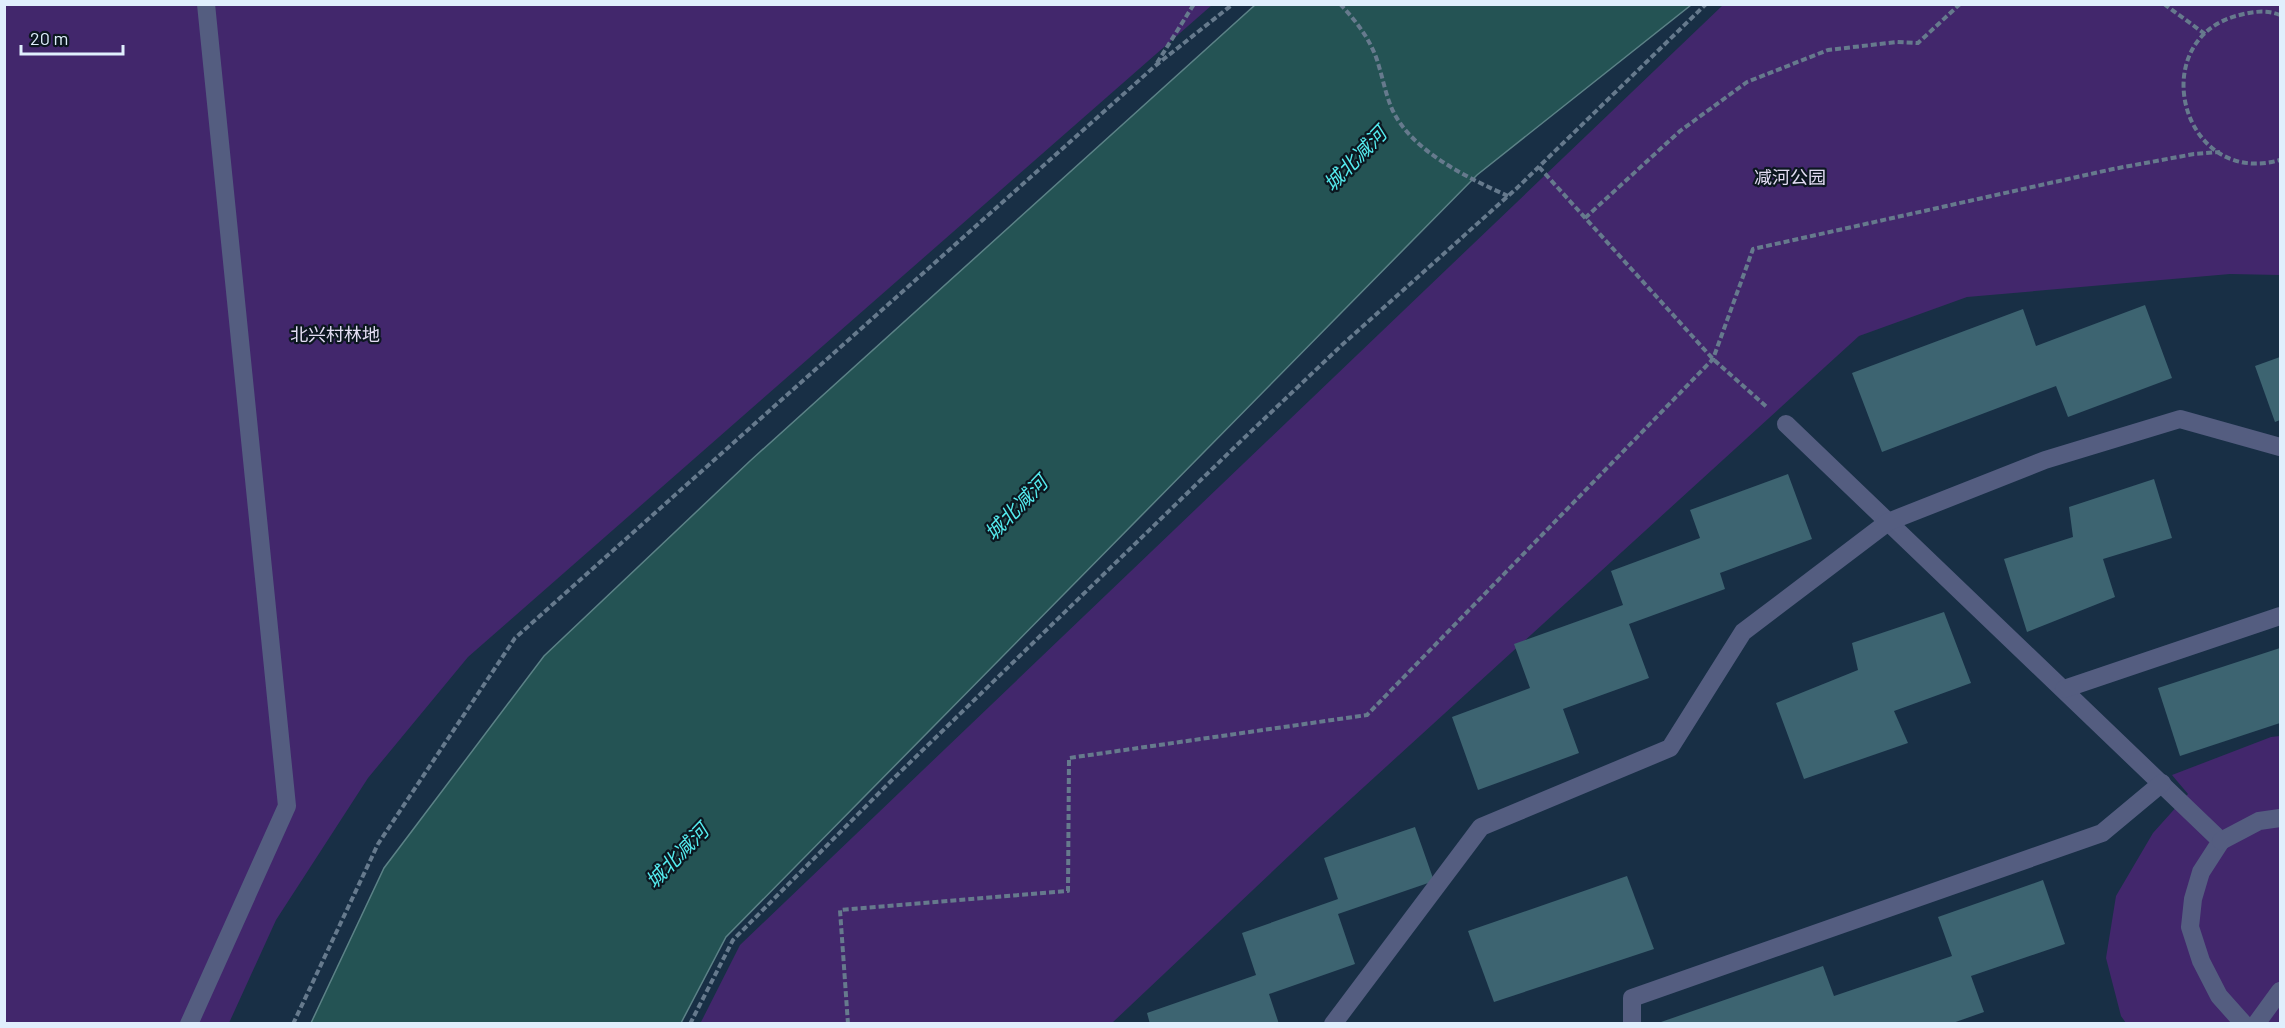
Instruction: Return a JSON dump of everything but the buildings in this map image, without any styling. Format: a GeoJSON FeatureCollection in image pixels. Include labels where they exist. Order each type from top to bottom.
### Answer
{"type":"FeatureCollection","features":[{"type":"Feature","properties":{"kind":"street"},"geometry":{"type":"LineString","coordinates":[[189,1023],[287,806],[206,4]]}},
{"type":"Feature","properties":{"kind":"street"},"geometry":{"type":"LineString","coordinates":[[1333,1023],[1481,827],[1670,748],[1743,632],[1888,522],[2045,460],[2180,419],[2280,447]]}},
{"type":"Feature","properties":{"kind":"street"},"geometry":{"type":"LineString","coordinates":[[1786,424],[2221,841]]}},
{"type":"Feature","properties":{"kind":"street"},"geometry":{"type":"LineString","coordinates":[[2064,689],[2280,616]]}},
{"type":"Feature","properties":{"kind":"street"},"geometry":{"type":"LineString","coordinates":[[1632,1023],[1632,998],[2102,833],[2162,783]]}},
{"type":"Feature","properties":{"kind":"street"},"geometry":{"type":"LineString","coordinates":[[2244,1023],[2219,996],[2201,961],[2190,927],[2193,899],[2201,872],[2221,841],[2259,820],[2280,818]]}},
{"type":"Feature","properties":{"kind":"street"},"geometry":{"type":"LineString","coordinates":[[2256,1023],[2280,991]]}},
{"type":"Feature","properties":{"kind":"path"},"geometry":{"type":"LineString","coordinates":[[1155,66],[1194,4]]}},
{"type":"Feature","properties":{"kind":"path"},"geometry":{"type":"LineString","coordinates":[[293,1023],[378,844],[514,638],[1155,66],[1233,4]]}},
{"type":"Feature","properties":{"kind":"path"},"geometry":{"type":"LineString","coordinates":[[1340,4],[1360,26],[1375,55],[1393,111],[1411,135],[1443,163],[1508,196]]}},
{"type":"Feature","properties":{"kind":"path"},"geometry":{"type":"LineString","coordinates":[[690,1023],[733,940],[894,778],[1242,440],[1343,344],[1539,167],[1706,4]]}},
{"type":"Feature","properties":{"kind":"path"},"geometry":{"type":"LineString","coordinates":[[1585,218],[1680,131],[1747,82],[1828,50],[1898,42],[1918,44],[1960,4]]}},
{"type":"Feature","properties":{"kind":"path"},"geometry":{"type":"LineString","coordinates":[[2164,4],[2205,34]]}},
{"type":"Feature","properties":{"kind":"path"},"geometry":{"type":"LineString","coordinates":[[2280,15],[2250,12],[2226,19],[2205,34],[2190,54],[2183,78],[2184,103],[2192,126],[2208,145],[2229,158],[2253,164],[2280,160]]}},
{"type":"Feature","properties":{"kind":"path"},"geometry":{"type":"LineString","coordinates":[[848,1023],[840,910],[1068,891],[1069,758],[1367,715],[1713,359],[1753,249],[2113,169],[2194,154],[2220,152]]}},
{"type":"Feature","properties":{"kind":"path"},"geometry":{"type":"LineString","coordinates":[[1539,167],[1713,359],[1786,424]]}},
{"type":"Feature","properties":{"kind":"green space","name":"北兴村林地"},"geometry":{"type":"Polygon","coordinates":[[[5,5],[1212,5],[468,657],[368,778],[276,920],[229,1023],[5,1024],[5,5]]]}},
{"type":"Feature","properties":{"kind":"green space","name":"减河公园"},"geometry":{"type":"Polygon","coordinates":[[[1723,5],[2280,5],[2280,275],[2230,274],[1967,297],[1859,336],[1309,837],[1112,1023],[700,1024],[740,945],[1723,5]]]}},
{"type":"Feature","properties":{"kind":"green space"},"geometry":{"type":"Polygon","coordinates":[[[2280,736],[2280,1023],[2126,1023],[2121,1016],[2106,958],[2116,896],[2153,833],[2188,794],[2172,775],[2271,737],[2280,736]]]}},
{"type":"Feature","properties":{"kind":"water","name":"城北减河"},"geometry":{"type":"Polygon","coordinates":[[[1255,5],[1691,5],[1477,175],[726,937],[681,1023],[311,1023],[384,868],[544,656],[750,461],[1255,5]]]}}]}
